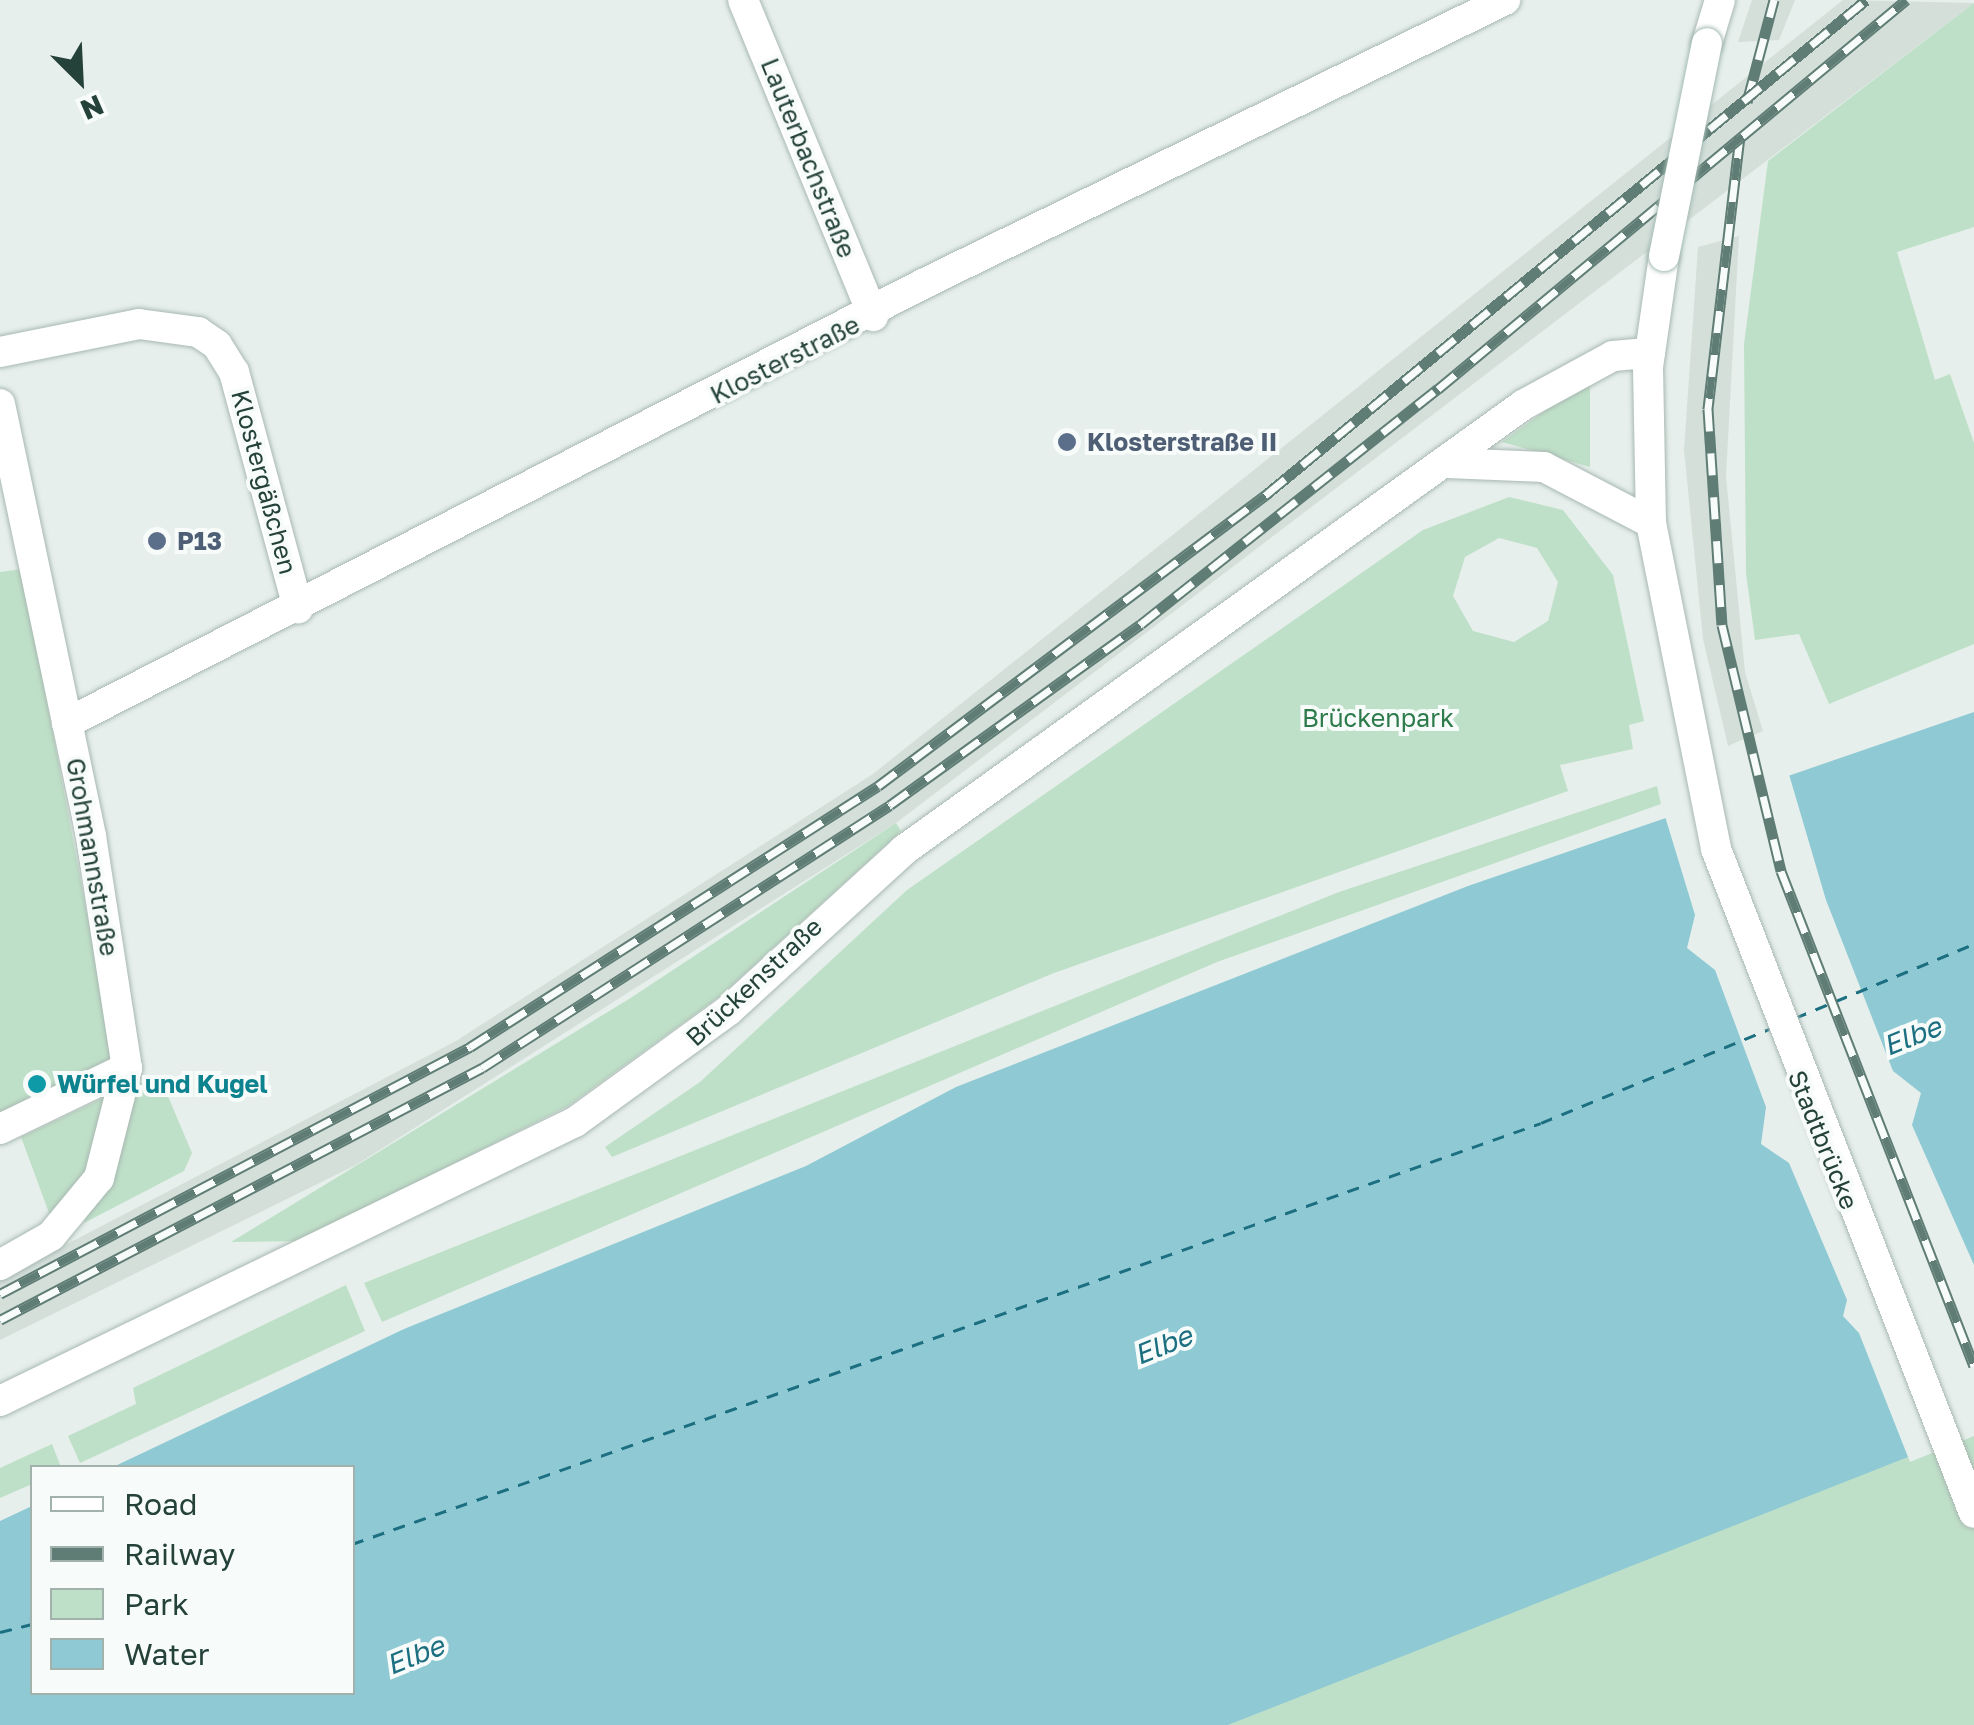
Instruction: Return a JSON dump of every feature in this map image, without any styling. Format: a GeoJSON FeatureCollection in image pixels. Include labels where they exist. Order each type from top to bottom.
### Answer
{"type":"FeatureCollection","features":[{"type":"Feature","properties":{"kind":"street","name":"Lauterbachstraße"},"geometry":{"type":"LineString","coordinates":[[743,0],[873,316]]}},
{"type":"Feature","properties":{"kind":"street","name":"Klosterstraße"},"geometry":{"type":"LineString","coordinates":[[67,723],[873,316],[923,284],[1504,0]]}},
{"type":"Feature","properties":{"kind":"street","name":"Stadtbrücke"},"geometry":{"type":"LineString","coordinates":[[1720,0],[1706,44],[1664,256],[1650,354],[1652,523],[1694,759],[1772,1010],[1974,1513]]}},
{"type":"Feature","properties":{"kind":"street","name":"Klostergäßchen"},"geometry":{"type":"LineString","coordinates":[[0,352],[139,324],[198,332],[218,345],[234,372],[298,608]]}},
{"type":"Feature","properties":{"kind":"street","name":"Brückenstraße"},"geometry":{"type":"LineString","coordinates":[[0,1401],[575,1122],[729,1010],[904,850],[1447,462],[1576,372],[1650,354]]}},
{"type":"Feature","properties":{"kind":"street","name":"Grohmannstraße"},"geometry":{"type":"LineString","coordinates":[[0,404],[67,723],[127,1068],[99,1178],[51,1236],[0,1265]]}},
{"type":"Feature","properties":{"kind":"street"},"geometry":{"type":"LineString","coordinates":[[1447,462],[1544,467],[1652,523]]}},
{"type":"Feature","properties":{"kind":"street"},"geometry":{"type":"LineString","coordinates":[[0,1129],[127,1068]]}},
{"type":"Feature","properties":{"kind":"shaded area"},"geometry":{"type":"Polygon","coordinates":[[[1752,0],[1795,0],[1779,40],[1738,42],[1752,0]]]}},
{"type":"Feature","properties":{"kind":"shaded area"},"geometry":{"type":"Polygon","coordinates":[[[1843,0],[1974,3],[896,823],[356,1165],[0,1340],[0,1279],[456,1041],[873,774],[1843,0]]]}},
{"type":"Feature","properties":{"kind":"shaded area"},"geometry":{"type":"Polygon","coordinates":[[[1739,236],[1726,476],[1745,672],[1763,731],[1728,746],[1703,639],[1684,450],[1698,247],[1739,236]]]}},
{"type":"Feature","properties":{"kind":"green space"},"geometry":{"type":"Polygon","coordinates":[[[1974,3],[1974,227],[1897,252],[1935,380],[1950,374],[1974,443],[1974,644],[1829,704],[1799,634],[1755,640],[1746,573],[1744,344],[1768,161],[1974,3]]]}},
{"type":"Feature","properties":{"kind":"green space"},"geometry":{"type":"Polygon","coordinates":[[[1590,385],[1590,467],[1502,442],[1549,408],[1590,385]]]}},
{"type":"Feature","properties":{"kind":"green space","name":"Brückenpark"},"geometry":{"type":"Polygon","coordinates":[[[1509,497],[1563,510],[1613,575],[1644,721],[1629,725],[1633,749],[1560,765],[1568,791],[1054,973],[612,1157],[605,1147],[700,1082],[907,890],[1423,530],[1509,497]],[[1499,538],[1465,557],[1453,596],[1473,631],[1514,642],[1548,621],[1558,582],[1537,548],[1499,538]]]}},
{"type":"Feature","properties":{"kind":"green space"},"geometry":{"type":"Polygon","coordinates":[[[22,569],[114,1057],[0,1112],[0,572],[22,569]]]}},
{"type":"Feature","properties":{"kind":"green space"},"geometry":{"type":"Polygon","coordinates":[[[1657,786],[1661,804],[1217,962],[382,1322],[364,1283],[1339,892],[1657,786]]]}},
{"type":"Feature","properties":{"kind":"green space"},"geometry":{"type":"Polygon","coordinates":[[[896,823],[901,831],[720,996],[568,1106],[300,1241],[231,1242],[629,999],[896,823]]]}},
{"type":"Feature","properties":{"kind":"green space"},"geometry":{"type":"Polygon","coordinates":[[[159,1075],[192,1153],[184,1171],[84,1223],[131,1087],[159,1075]]]}},
{"type":"Feature","properties":{"kind":"green space"},"geometry":{"type":"Polygon","coordinates":[[[108,1096],[88,1172],[52,1221],[21,1137],[108,1096]]]}},
{"type":"Feature","properties":{"kind":"green space"},"geometry":{"type":"Polygon","coordinates":[[[346,1285],[365,1331],[80,1463],[68,1436],[136,1404],[133,1388],[346,1285]]]}},
{"type":"Feature","properties":{"kind":"green space"},"geometry":{"type":"Polygon","coordinates":[[[1974,1431],[1974,1725],[1228,1725],[1519,1607],[1974,1431]]]}},
{"type":"Feature","properties":{"kind":"green space"},"geometry":{"type":"Polygon","coordinates":[[[52,1444],[60,1465],[30,1465],[30,1485],[0,1498],[0,1468],[52,1444]]]}},
{"type":"Feature","properties":{"kind":"water","name":"Elbe"},"geometry":{"type":"Polygon","coordinates":[[[1974,712],[1974,1431],[1228,1725],[0,1725],[0,1521],[30,1507],[30,1695],[355,1695],[355,1465],[117,1465],[404,1329],[806,1166],[956,1087],[1468,886],[1974,712]]]}},
{"type":"Feature","properties":{"kind":"pier"},"geometry":{"type":"Polygon","coordinates":[[[1788,771],[1826,900],[1893,1071],[1921,1093],[1912,1125],[1974,1265],[1974,1436],[1910,1462],[1859,1333],[1843,1316],[1847,1300],[1789,1163],[1761,1144],[1766,1107],[1715,970],[1687,948],[1695,915],[1664,813],[1788,771]]]}},
{"type":"Feature","properties":{"kind":"ferry route"},"geometry":{"type":"LineString","coordinates":[[1795,1018],[1974,944]]}},
{"type":"Feature","properties":{"kind":"ferry route"},"geometry":{"type":"LineString","coordinates":[[355,1543],[1541,1123],[1769,1029]]}},
{"type":"Feature","properties":{"kind":"ferry route"},"geometry":{"type":"LineString","coordinates":[[0,1632],[30,1624]]}},
{"type":"Feature","properties":{"kind":"railway"},"geometry":{"type":"LineString","coordinates":[[1747,102],[1774,0]]}},
{"type":"Feature","properties":{"kind":"railway"},"geometry":{"type":"LineString","coordinates":[[0,1294],[470,1047],[878,786],[1268,493],[1866,0]]}},
{"type":"Feature","properties":{"kind":"railway"},"geometry":{"type":"LineString","coordinates":[[0,1320],[482,1068],[890,805],[1141,624],[1438,389],[1906,0]]}},
{"type":"Feature","properties":{"kind":"railway"},"geometry":{"type":"LineString","coordinates":[[1740,136],[1708,409],[1722,625],[1781,871],[1974,1366]]}},
{"type":"Feature","properties":{"kind":"place","name":"Klosterstraße II"},"geometry":{"type":"Point","coordinates":[1067,442]}},
{"type":"Feature","properties":{"kind":"place","name":"P13"},"geometry":{"type":"Point","coordinates":[157,541]}},
{"type":"Feature","properties":{"kind":"place","name":"Würfel und Kugel"},"geometry":{"type":"Point","coordinates":[37,1084]}}]}
